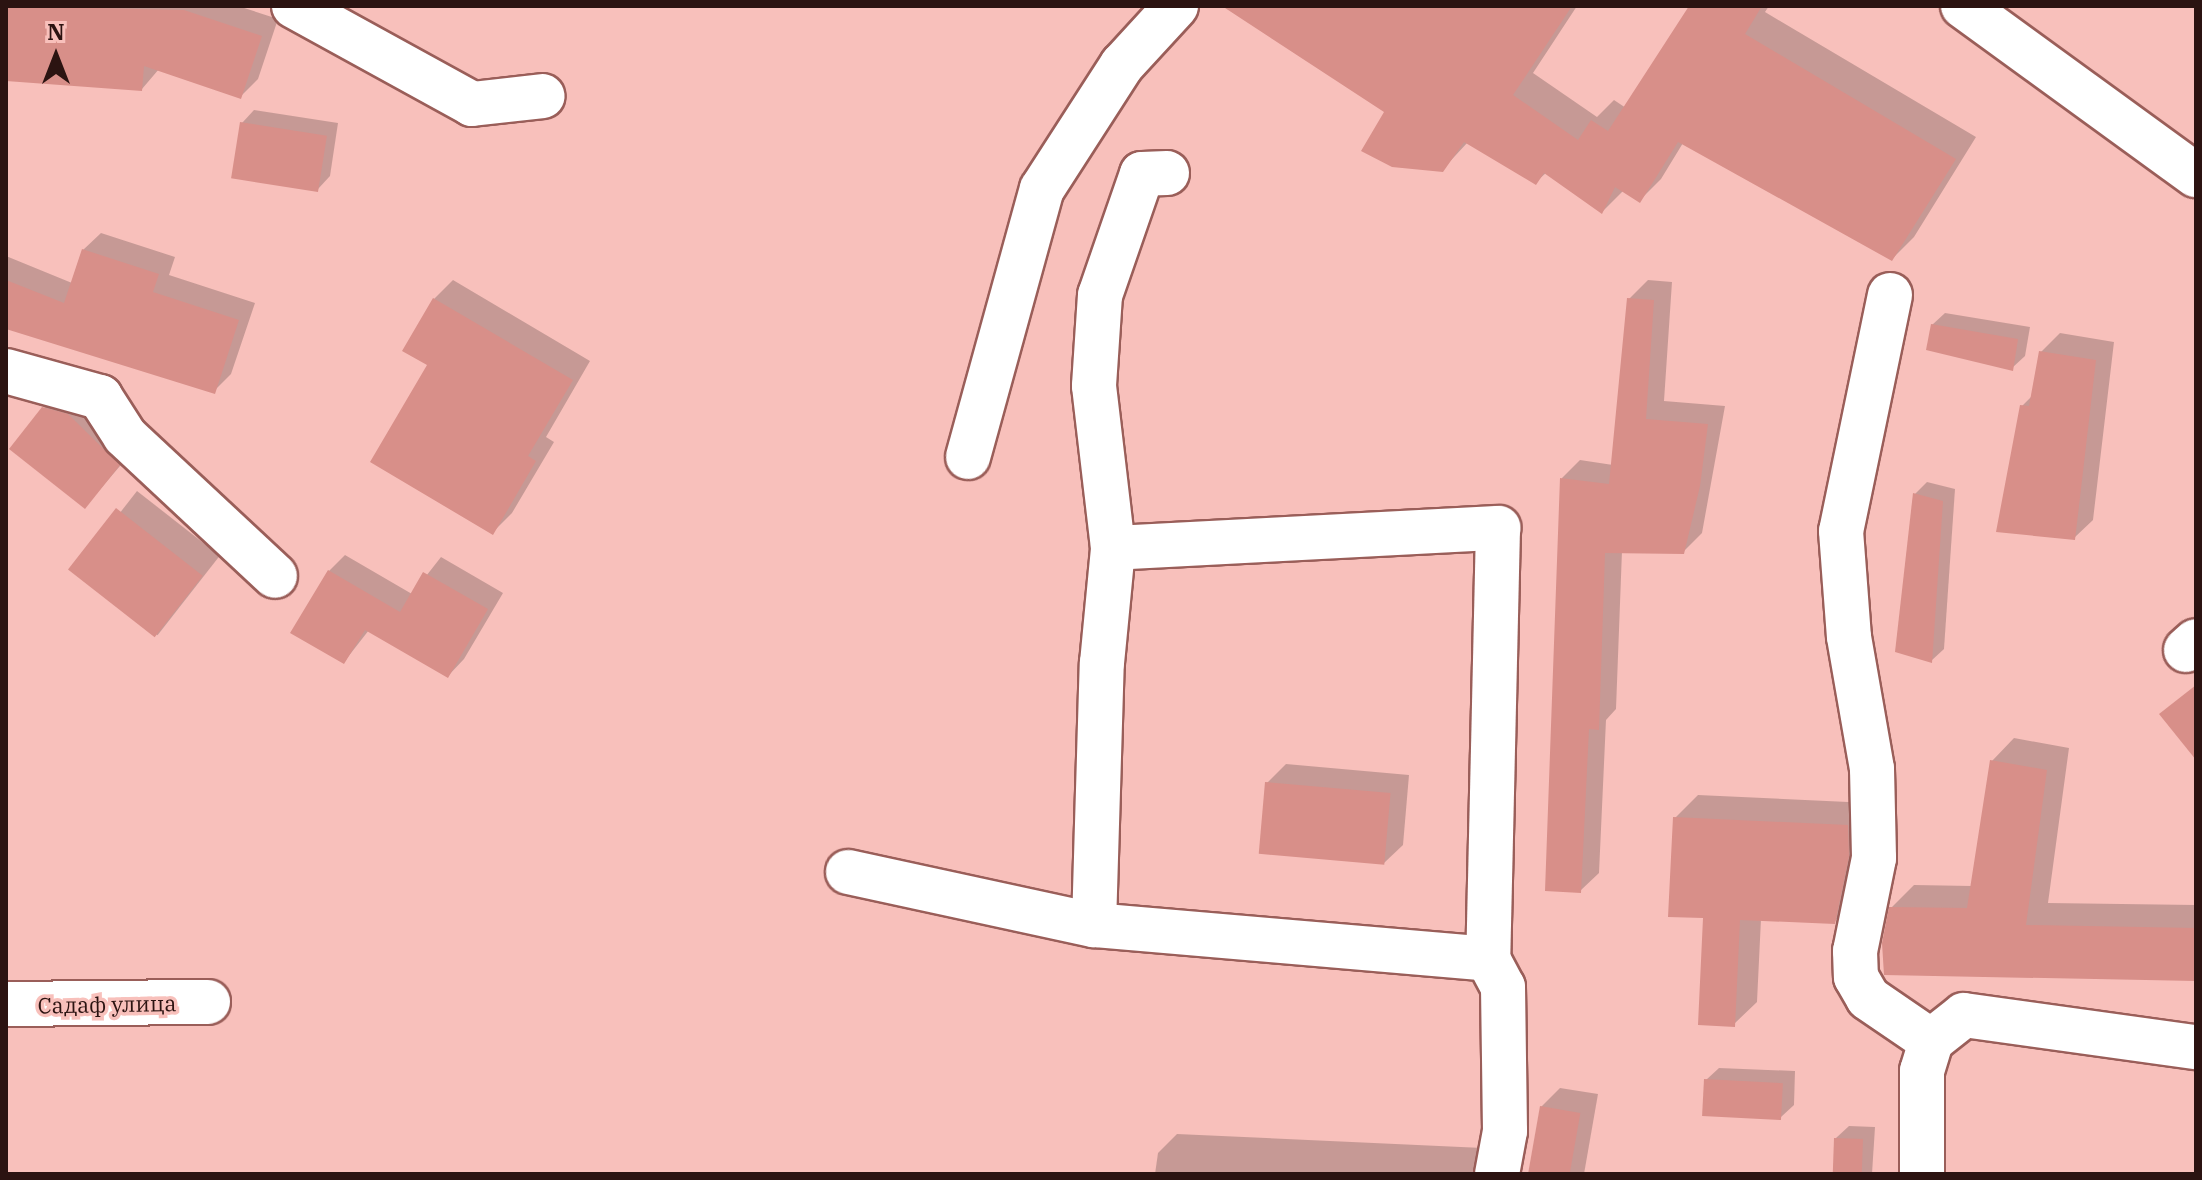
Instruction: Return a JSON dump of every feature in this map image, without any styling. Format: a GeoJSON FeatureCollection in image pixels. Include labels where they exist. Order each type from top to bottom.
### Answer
{"type":"FeatureCollection","features":[{"type":"Feature","properties":{"kind":"street"},"geometry":{"type":"LineString","coordinates":[[294,6],[472,104],[543,96]]}},
{"type":"Feature","properties":{"kind":"street"},"geometry":{"type":"LineString","coordinates":[[968,457],[1042,189],[1122,65],[1176,6]]}},
{"type":"Feature","properties":{"kind":"street"},"geometry":{"type":"LineString","coordinates":[[1963,6],[2196,175]]}},
{"type":"Feature","properties":{"kind":"street"},"geometry":{"type":"LineString","coordinates":[[1094,925],[1102,663],[1113,548],[1094,386],[1100,295],[1142,174],[1167,173]]}},
{"type":"Feature","properties":{"kind":"street"},"geometry":{"type":"LineString","coordinates":[[1890,295],[1841,531],[1849,637],[1872,769],[1874,858],[1855,951],[1856,977],[1868,998],[1931,1041]]}},
{"type":"Feature","properties":{"kind":"street"},"geometry":{"type":"LineString","coordinates":[[6,371],[100,397],[125,436],[275,576]]}},
{"type":"Feature","properties":{"kind":"street"},"geometry":{"type":"LineString","coordinates":[[1113,548],[1498,528],[1488,959],[1503,987],[1505,1131],[1497,1174]]}},
{"type":"Feature","properties":{"kind":"street"},"geometry":{"type":"LineString","coordinates":[[848,872],[1094,925],[1488,959]]}},
{"type":"Feature","properties":{"kind":"street","name":"Садаф улица"},"geometry":{"type":"LineString","coordinates":[[6,1004],[208,1002]]}},
{"type":"Feature","properties":{"kind":"street"},"geometry":{"type":"LineString","coordinates":[[1922,1174],[1922,1071],[1931,1041],[1964,1015],[2196,1047]]}},
{"type":"Feature","properties":{"kind":"building"},"geometry":{"type":"Polygon","coordinates":[[[6,6],[184,10],[262,36],[241,99],[144,66],[142,91],[6,81],[6,6]]]}},
{"type":"Feature","properties":{"kind":"building"},"geometry":{"type":"Polygon","coordinates":[[[1222,6],[1572,6],[1513,95],[1578,140],[1591,120],[1608,131],[1689,6],[1762,6],[1745,34],[1956,159],[1892,261],[1678,142],[1640,203],[1615,187],[1602,214],[1544,173],[1536,185],[1464,142],[1443,172],[1392,167],[1361,151],[1384,112],[1222,6]]]}},
{"type":"Feature","properties":{"kind":"building"},"geometry":{"type":"Polygon","coordinates":[[[240,122],[327,136],[318,192],[231,178],[240,122]]]}},
{"type":"Feature","properties":{"kind":"building"},"geometry":{"type":"Polygon","coordinates":[[[82,249],[159,274],[153,292],[239,320],[215,394],[6,329],[6,280],[64,303],[82,249]]]}},
{"type":"Feature","properties":{"kind":"building"},"geometry":{"type":"Polygon","coordinates":[[[433,298],[573,380],[528,456],[536,461],[493,535],[370,462],[427,365],[402,351],[433,298]]]}},
{"type":"Feature","properties":{"kind":"building"},"geometry":{"type":"Polygon","coordinates":[[[1627,298],[1654,300],[1646,419],[1708,424],[1700,486],[1684,554],[1605,553],[1599,730],[1589,729],[1581,893],[1545,891],[1560,478],[1609,484],[1627,298]]]}},
{"type":"Feature","properties":{"kind":"building"},"geometry":{"type":"Polygon","coordinates":[[[1931,324],[2018,339],[2013,371],[1926,350],[1931,324]]]}},
{"type":"Feature","properties":{"kind":"building"},"geometry":{"type":"Polygon","coordinates":[[[2039,351],[2096,360],[2075,540],[1996,532],[2020,405],[2029,406],[2039,351]]]}},
{"type":"Feature","properties":{"kind":"building"},"geometry":{"type":"Polygon","coordinates":[[[42,407],[68,414],[120,465],[85,509],[9,449],[42,407]]]}},
{"type":"Feature","properties":{"kind":"building"},"geometry":{"type":"Polygon","coordinates":[[[1913,493],[1943,501],[1932,663],[1895,652],[1913,493]]]}},
{"type":"Feature","properties":{"kind":"building"},"geometry":{"type":"Polygon","coordinates":[[[116,508],[203,576],[155,637],[68,569],[116,508]]]}},
{"type":"Feature","properties":{"kind":"building"},"geometry":{"type":"Polygon","coordinates":[[[328,570],[400,612],[423,572],[488,609],[448,678],[365,630],[344,664],[290,633],[328,570]]]}},
{"type":"Feature","properties":{"kind":"building"},"geometry":{"type":"Polygon","coordinates":[[[2196,685],[2196,760],[2159,714],[2196,685]]]}},
{"type":"Feature","properties":{"kind":"building"},"geometry":{"type":"Polygon","coordinates":[[[1990,760],[2047,770],[2026,925],[2196,928],[2196,981],[1884,975],[1882,943],[1889,907],[1967,908],[1990,760]]]}},
{"type":"Feature","properties":{"kind":"building"},"geometry":{"type":"Polygon","coordinates":[[[1265,782],[1391,793],[1384,865],[1259,854],[1265,782]]]}},
{"type":"Feature","properties":{"kind":"building"},"geometry":{"type":"Polygon","coordinates":[[[1673,817],[1848,825],[1849,856],[1835,924],[1740,920],[1735,1027],[1698,1025],[1703,918],[1668,917],[1673,817]]]}},
{"type":"Feature","properties":{"kind":"building"},"geometry":{"type":"Polygon","coordinates":[[[1704,1079],[1783,1083],[1781,1120],[1702,1116],[1704,1079]]]}},
{"type":"Feature","properties":{"kind":"building"},"geometry":{"type":"Polygon","coordinates":[[[1540,1106],[1580,1113],[1570,1174],[1528,1174],[1540,1106]]]}},
{"type":"Feature","properties":{"kind":"building"},"geometry":{"type":"Polygon","coordinates":[[[1834,1138],[1863,1139],[1862,1174],[1833,1174],[1834,1138]]]}}]}
